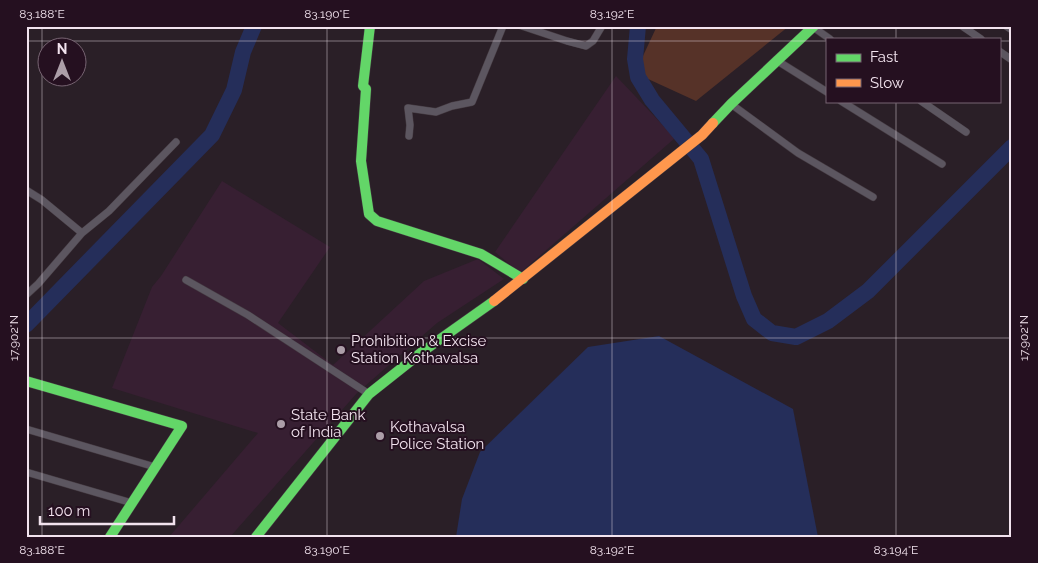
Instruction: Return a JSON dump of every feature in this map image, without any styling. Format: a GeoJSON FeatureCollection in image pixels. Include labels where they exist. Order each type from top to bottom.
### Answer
{"type":"FeatureCollection","features":[{"type":"Feature","properties":{"kind":"main road"},"geometry":{"type":"LineString","coordinates":[[370,26],[363,86],[366,89],[361,161],[369,214],[377,221],[481,254],[523,279]]}},
{"type":"Feature","properties":{"kind":"main road"},"geometry":{"type":"LineString","coordinates":[[256,537],[369,394],[422,352],[523,279],[702,135],[731,104],[813,26]]}},
{"type":"Feature","properties":{"kind":"main road"},"geometry":{"type":"LineString","coordinates":[[26,381],[182,426],[110,537]]}},
{"type":"Feature","properties":{"kind":"street"},"geometry":{"type":"LineString","coordinates":[[409,136],[408,108],[436,112],[472,102],[502,26]]}},
{"type":"Feature","properties":{"kind":"street"},"geometry":{"type":"LineString","coordinates":[[522,26],[568,42],[586,46],[594,41],[602,26]]}},
{"type":"Feature","properties":{"kind":"street"},"geometry":{"type":"LineString","coordinates":[[813,26],[829,38]]}},
{"type":"Feature","properties":{"kind":"street"},"geometry":{"type":"LineString","coordinates":[[962,26],[980,38]]}},
{"type":"Feature","properties":{"kind":"street"},"geometry":{"type":"LineString","coordinates":[[1006,26],[1012,30]]}},
{"type":"Feature","properties":{"kind":"street"},"geometry":{"type":"LineString","coordinates":[[1000,53],[1012,60]]}},
{"type":"Feature","properties":{"kind":"street"},"geometry":{"type":"LineString","coordinates":[[776,60],[826,91]]}},
{"type":"Feature","properties":{"kind":"street"},"geometry":{"type":"LineString","coordinates":[[843,102],[942,164]]}},
{"type":"Feature","properties":{"kind":"street"},"geometry":{"type":"LineString","coordinates":[[922,102],[966,132]]}},
{"type":"Feature","properties":{"kind":"street"},"geometry":{"type":"LineString","coordinates":[[731,104],[798,153],[873,197]]}},
{"type":"Feature","properties":{"kind":"street"},"geometry":{"type":"LineString","coordinates":[[27,294],[82,233],[110,211],[176,142]]}},
{"type":"Feature","properties":{"kind":"street"},"geometry":{"type":"LineString","coordinates":[[26,190],[42,200],[82,233]]}},
{"type":"Feature","properties":{"kind":"street"},"geometry":{"type":"LineString","coordinates":[[186,280],[248,315],[369,394]]}},
{"type":"Feature","properties":{"kind":"street"},"geometry":{"type":"LineString","coordinates":[[26,429],[155,467]]}},
{"type":"Feature","properties":{"kind":"street"},"geometry":{"type":"LineString","coordinates":[[26,472],[132,503]]}},
{"type":"Feature","properties":{"kind":"shaded area"},"geometry":{"type":"Polygon","coordinates":[[[657,26],[789,26],[696,101],[635,73],[657,26]]]}},
{"type":"Feature","properties":{"kind":"shaded area"},"geometry":{"type":"Polygon","coordinates":[[[616,76],[675,138],[520,273],[495,252],[616,76]]]}},
{"type":"Feature","properties":{"kind":"shaded area"},"geometry":{"type":"Polygon","coordinates":[[[222,181],[330,247],[278,323],[333,365],[424,281],[478,259],[504,279],[437,323],[357,393],[230,537],[169,537],[258,433],[112,388],[152,287],[222,181]]]}},
{"type":"Feature","properties":{"kind":"water"},"geometry":{"type":"Polygon","coordinates":[[[659,336],[793,409],[818,537],[456,537],[462,499],[480,452],[588,347],[659,336]]]}},
{"type":"Feature","properties":{"kind":"waterway"},"geometry":{"type":"LineString","coordinates":[[26,325],[212,135],[234,90],[243,52],[254,26]]}},
{"type":"Feature","properties":{"kind":"waterway"},"geometry":{"type":"LineString","coordinates":[[638,26],[635,59],[638,77],[652,100],[701,159],[744,296],[754,319],[772,333],[796,337],[828,321],[868,291],[1012,147]]}},
{"type":"Feature","properties":{"kind":"traffic: fast"},"geometry":{"type":"LineString","coordinates":[[370,26],[363,86],[366,89],[361,161],[369,214],[377,221],[481,254],[523,279]]}},
{"type":"Feature","properties":{"kind":"traffic: fast"},"geometry":{"type":"LineString","coordinates":[[713,123],[814,26]]}},
{"type":"Feature","properties":{"kind":"traffic: fast"},"geometry":{"type":"LineString","coordinates":[[256,537],[369,394],[422,352],[494,301]]}},
{"type":"Feature","properties":{"kind":"traffic: fast"},"geometry":{"type":"LineString","coordinates":[[26,381],[182,426],[110,537]]}},
{"type":"Feature","properties":{"kind":"traffic: slow"},"geometry":{"type":"LineString","coordinates":[[494,301],[702,135],[713,123]]}},
{"type":"Feature","properties":{"kind":"place","name":"Prohibition & Excise Station Kothavalsa"},"geometry":{"type":"Point","coordinates":[341,350]}},
{"type":"Feature","properties":{"kind":"place","name":"State Bank of India"},"geometry":{"type":"Point","coordinates":[281,424]}},
{"type":"Feature","properties":{"kind":"place","name":"Kothavalsa Police Station"},"geometry":{"type":"Point","coordinates":[380,436]}}]}
